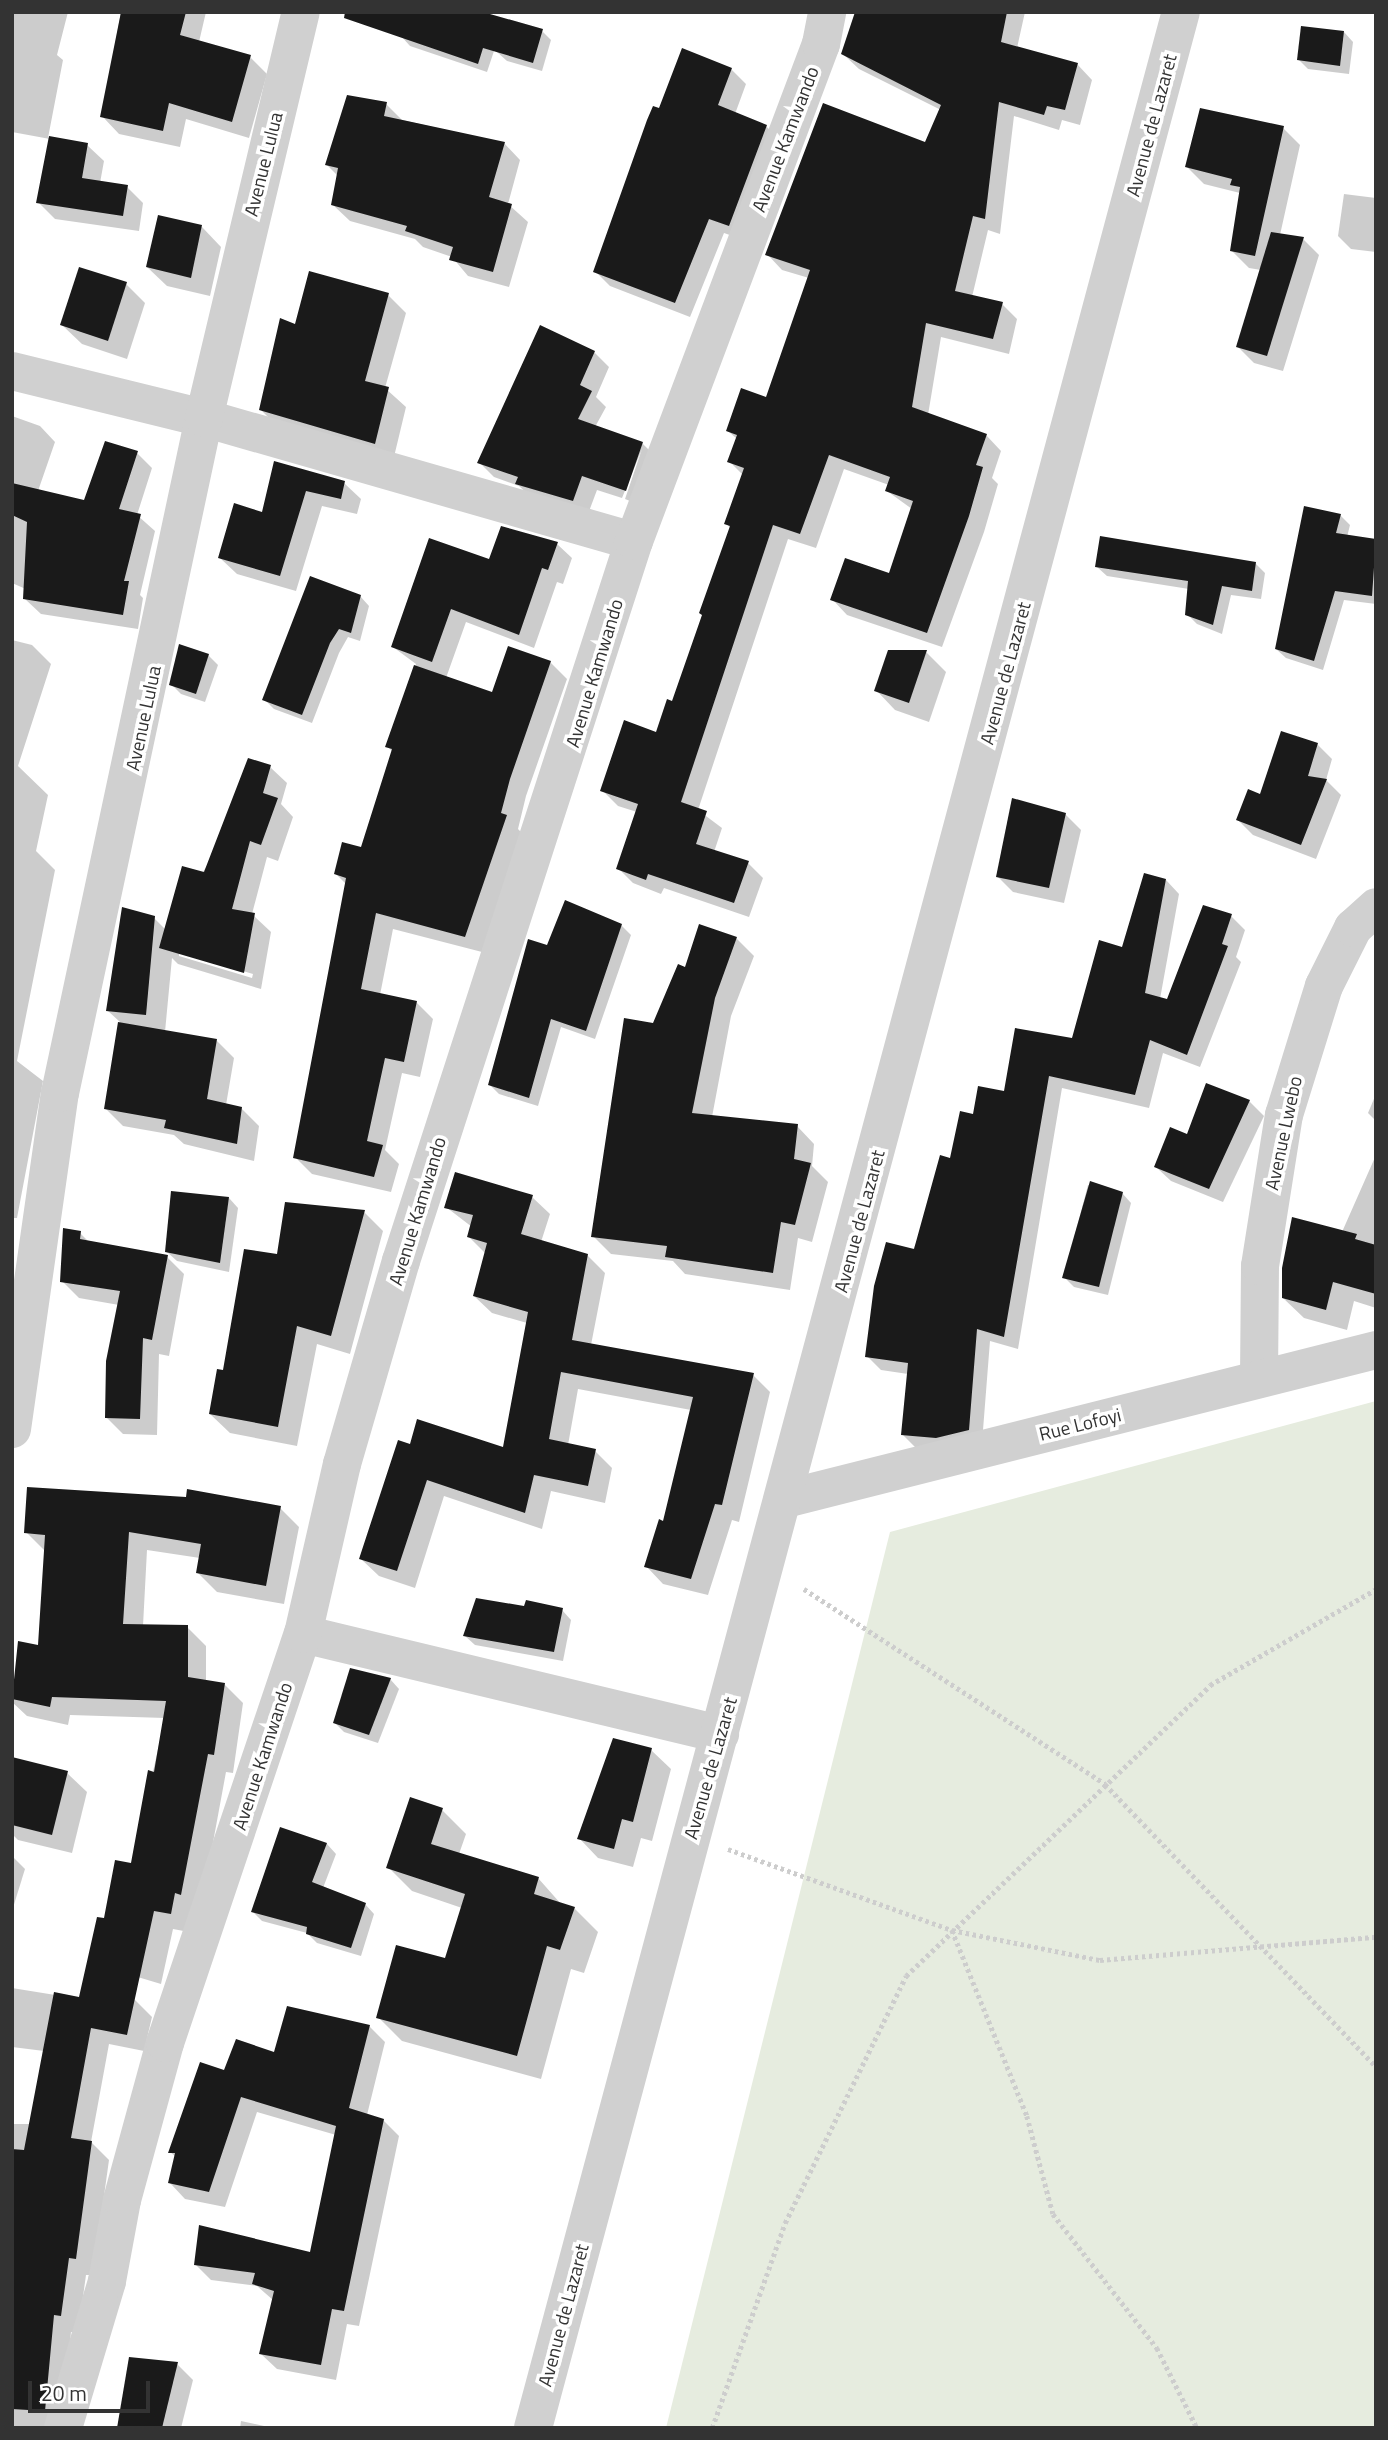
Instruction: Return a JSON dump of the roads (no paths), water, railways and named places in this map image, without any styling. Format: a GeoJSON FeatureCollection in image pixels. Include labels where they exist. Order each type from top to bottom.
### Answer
{"type":"FeatureCollection","features":[{"type":"Feature","properties":{"kind":"street","name":"Avenue Lulua"},"geometry":{"type":"LineString","coordinates":[[12,1429],[60,1093],[204,418],[300,12]]}},
{"type":"Feature","properties":{"kind":"street","name":"Avenue Kamwando"},"geometry":{"type":"LineString","coordinates":[[63,2428],[107,2281],[122,2200],[165,2043],[303,1634],[342,1464],[401,1261],[634,541],[821,44],[827,12]]}},
{"type":"Feature","properties":{"kind":"street","name":"Avenue de Lazaret"},"geometry":{"type":"LineString","coordinates":[[533,2428],[691,1836],[785,1499],[1181,12]]}},
{"type":"Feature","properties":{"kind":"street"},"geometry":{"type":"LineString","coordinates":[[12,371],[204,418],[634,541]]}},
{"type":"Feature","properties":{"kind":"street","name":"Avenue Lwebo"},"geometry":{"type":"LineString","coordinates":[[1259,1379],[1260,1266],[1284,1115],[1324,986],[1353,928],[1376,907]]}},
{"type":"Feature","properties":{"kind":"street","name":"Rue Lofoyi"},"geometry":{"type":"LineString","coordinates":[[785,1499],[1376,1350]]}},
{"type":"Feature","properties":{"kind":"street"},"geometry":{"type":"LineString","coordinates":[[303,1634],[720,1734]]}}]}
